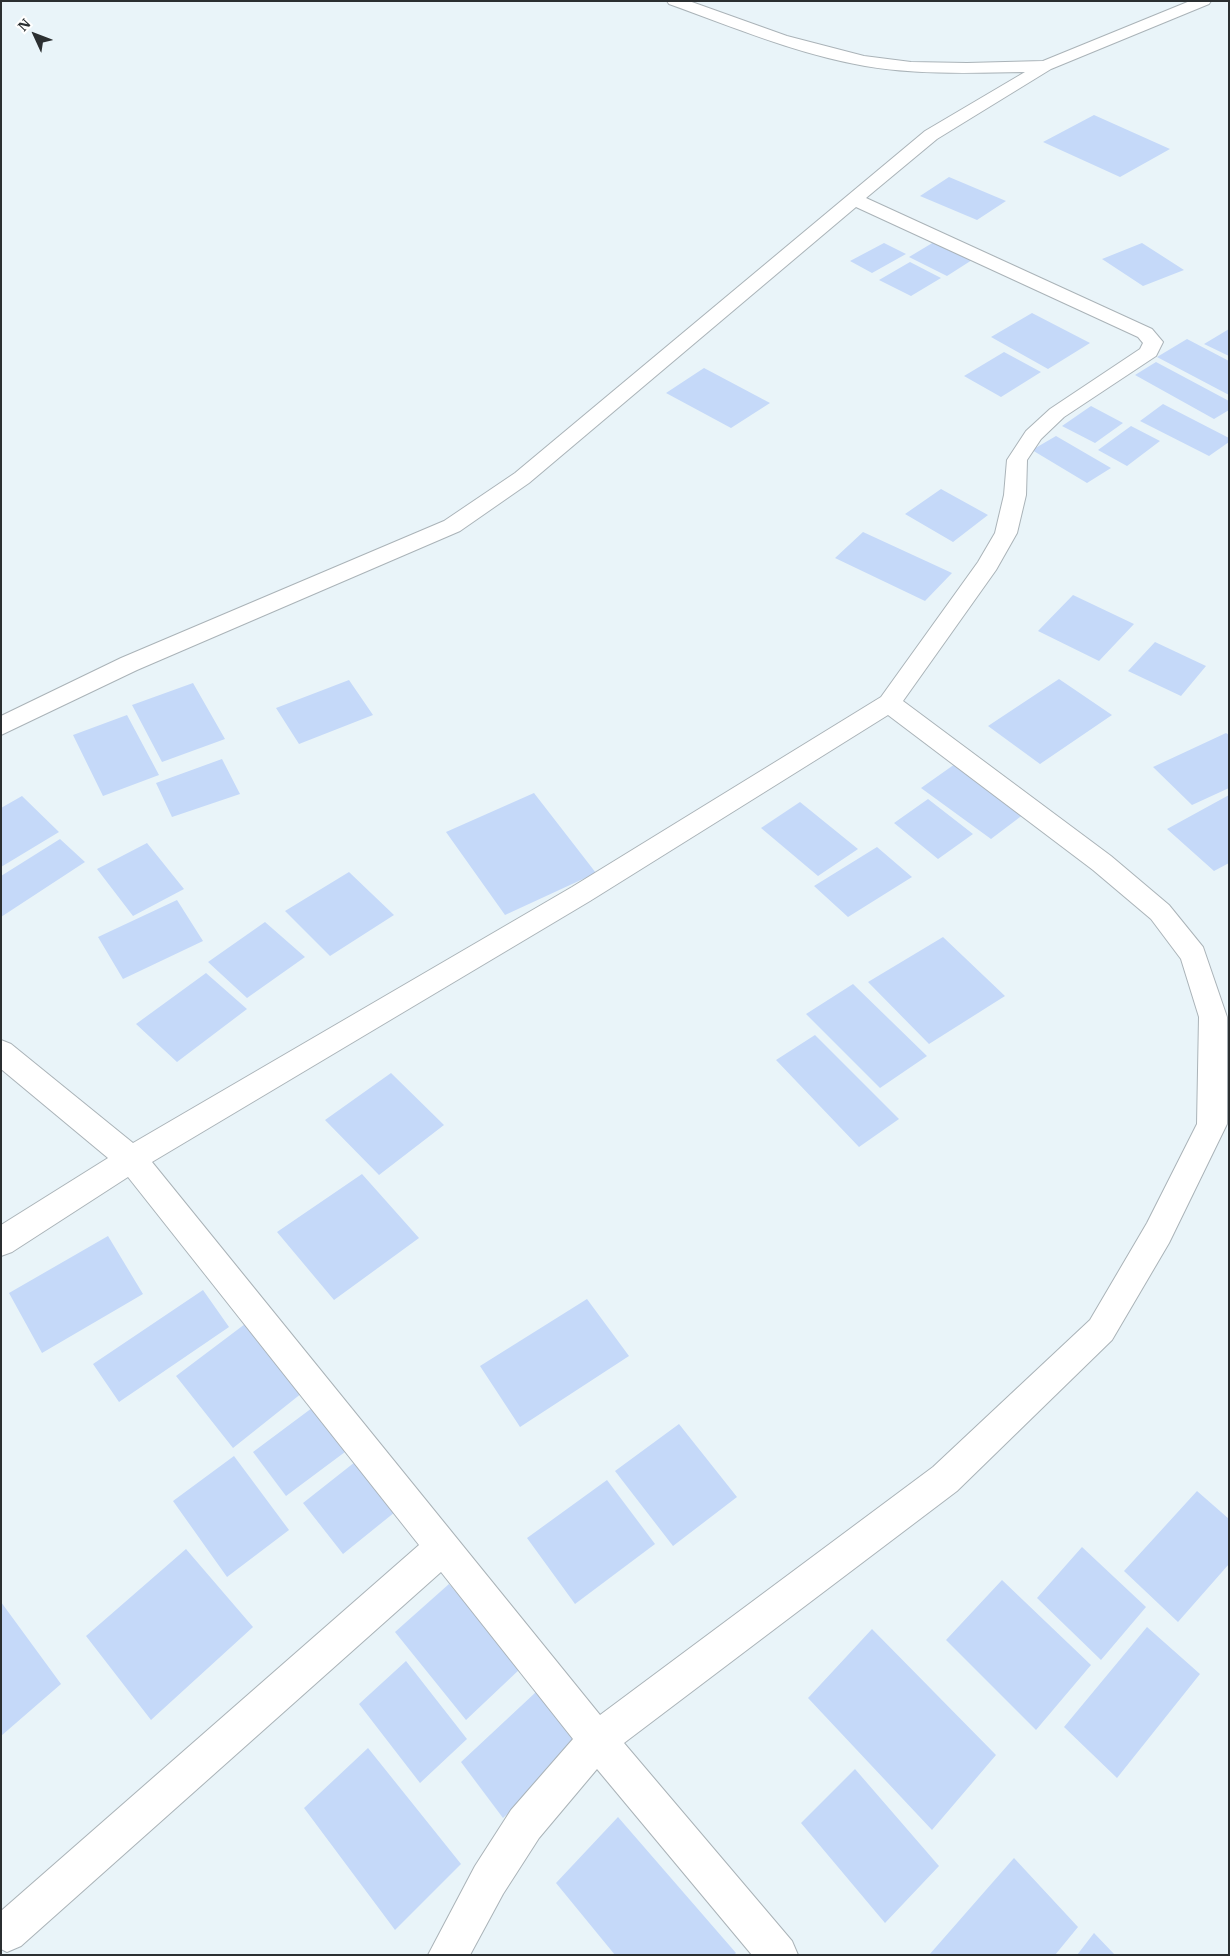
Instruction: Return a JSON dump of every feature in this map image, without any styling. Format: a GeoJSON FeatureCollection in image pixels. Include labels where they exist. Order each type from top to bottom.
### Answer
{"type":"FeatureCollection","features":[{"type":"Feature","properties":{"kind":"street"},"geometry":{"type":"LineString","coordinates":[[674,1],[828,53],[890,65],[956,69],[1045,66]]}},
{"type":"Feature","properties":{"kind":"street"},"geometry":{"type":"LineString","coordinates":[[1,726],[129,664],[375,561],[452,526],[522,478],[931,135],[1045,66],[1204,1]]}},
{"type":"Feature","properties":{"kind":"street"},"geometry":{"type":"LineString","coordinates":[[1,1242],[132,1159],[581,894],[889,703],[988,565],[1006,533],[1015,495],[1017,460],[1033,435],[1057,413],[1150,352],[1153,342],[1145,333],[855,200]]}},
{"type":"Feature","properties":{"kind":"street"},"geometry":{"type":"LineString","coordinates":[[448,1955],[489,1880],[525,1824],[597,1740],[945,1479],[1101,1330],[1158,1233],[1212,1124],[1213,1017],[1193,955],[1166,919],[1102,863],[889,703]]}},
{"type":"Feature","properties":{"kind":"street"},"geometry":{"type":"LineString","coordinates":[[1,1052],[132,1159],[597,1740],[778,1955]]}},
{"type":"Feature","properties":{"kind":"street"},"geometry":{"type":"LineString","coordinates":[[7,1932],[443,1547]]}},
{"type":"Feature","properties":{"kind":"building"},"geometry":{"type":"Polygon","coordinates":[[[1094,115],[1170,149],[1120,177],[1043,142],[1094,115]]]}},
{"type":"Feature","properties":{"kind":"building"},"geometry":{"type":"Polygon","coordinates":[[[949,177],[1006,201],[977,220],[920,196],[949,177]]]}},
{"type":"Feature","properties":{"kind":"building"},"geometry":{"type":"Polygon","coordinates":[[[934,242],[972,260],[947,276],[909,257],[934,242]]]}},
{"type":"Feature","properties":{"kind":"building"},"geometry":{"type":"Polygon","coordinates":[[[884,243],[906,254],[872,273],[850,261],[884,243]]]}},
{"type":"Feature","properties":{"kind":"building"},"geometry":{"type":"Polygon","coordinates":[[[1142,243],[1184,270],[1143,286],[1102,259],[1142,243]]]}},
{"type":"Feature","properties":{"kind":"building"},"geometry":{"type":"Polygon","coordinates":[[[910,262],[941,278],[911,296],[879,280],[910,262]]]}},
{"type":"Feature","properties":{"kind":"building"},"geometry":{"type":"Polygon","coordinates":[[[1032,313],[1090,343],[1048,369],[991,337],[1032,313]]]}},
{"type":"Feature","properties":{"kind":"building"},"geometry":{"type":"Polygon","coordinates":[[[1229,329],[1229,356],[1204,344],[1229,329]]]}},
{"type":"Feature","properties":{"kind":"building"},"geometry":{"type":"Polygon","coordinates":[[[1187,339],[1229,361],[1229,395],[1157,357],[1187,339]]]}},
{"type":"Feature","properties":{"kind":"building"},"geometry":{"type":"Polygon","coordinates":[[[1004,352],[1041,372],[1001,397],[964,376],[1004,352]]]}},
{"type":"Feature","properties":{"kind":"building"},"geometry":{"type":"Polygon","coordinates":[[[1156,362],[1229,401],[1229,410],[1214,419],[1135,375],[1156,362]]]}},
{"type":"Feature","properties":{"kind":"building"},"geometry":{"type":"Polygon","coordinates":[[[704,368],[770,403],[731,428],[666,393],[704,368]]]}},
{"type":"Feature","properties":{"kind":"building"},"geometry":{"type":"Polygon","coordinates":[[[1163,404],[1229,438],[1229,442],[1209,456],[1140,421],[1163,404]]]}},
{"type":"Feature","properties":{"kind":"building"},"geometry":{"type":"Polygon","coordinates":[[[1091,406],[1123,423],[1095,443],[1062,426],[1091,406]]]}},
{"type":"Feature","properties":{"kind":"building"},"geometry":{"type":"Polygon","coordinates":[[[1131,426],[1160,441],[1127,466],[1098,450],[1131,426]]]}},
{"type":"Feature","properties":{"kind":"building"},"geometry":{"type":"Polygon","coordinates":[[[1056,436],[1111,468],[1087,483],[1032,450],[1056,436]]]}},
{"type":"Feature","properties":{"kind":"building"},"geometry":{"type":"Polygon","coordinates":[[[941,489],[988,515],[953,542],[905,514],[941,489]]]}},
{"type":"Feature","properties":{"kind":"building"},"geometry":{"type":"Polygon","coordinates":[[[863,532],[952,573],[925,601],[835,558],[863,532]]]}},
{"type":"Feature","properties":{"kind":"building"},"geometry":{"type":"Polygon","coordinates":[[[1073,595],[1134,624],[1099,661],[1038,631],[1073,595]]]}},
{"type":"Feature","properties":{"kind":"building"},"geometry":{"type":"Polygon","coordinates":[[[1155,642],[1206,666],[1181,696],[1128,671],[1155,642]]]}},
{"type":"Feature","properties":{"kind":"building"},"geometry":{"type":"Polygon","coordinates":[[[1059,679],[1112,715],[1040,764],[988,726],[1059,679]]]}},
{"type":"Feature","properties":{"kind":"building"},"geometry":{"type":"Polygon","coordinates":[[[349,680],[373,715],[299,744],[276,708],[349,680]]]}},
{"type":"Feature","properties":{"kind":"building"},"geometry":{"type":"Polygon","coordinates":[[[193,683],[225,739],[162,762],[132,705],[193,683]]]}},
{"type":"Feature","properties":{"kind":"building"},"geometry":{"type":"Polygon","coordinates":[[[127,715],[159,775],[103,796],[73,735],[127,715]]]}},
{"type":"Feature","properties":{"kind":"building"},"geometry":{"type":"Polygon","coordinates":[[[1226,733],[1229,735],[1229,788],[1192,805],[1153,767],[1226,733]]]}},
{"type":"Feature","properties":{"kind":"building"},"geometry":{"type":"Polygon","coordinates":[[[222,759],[240,794],[172,817],[156,783],[222,759]]]}},
{"type":"Feature","properties":{"kind":"building"},"geometry":{"type":"Polygon","coordinates":[[[955,764],[1024,814],[991,839],[921,788],[955,764]]]}},
{"type":"Feature","properties":{"kind":"building"},"geometry":{"type":"Polygon","coordinates":[[[534,793],[596,873],[505,915],[446,832],[534,793]]]}},
{"type":"Feature","properties":{"kind":"building"},"geometry":{"type":"Polygon","coordinates":[[[1229,795],[1229,863],[1214,871],[1167,829],[1229,795]]]}},
{"type":"Feature","properties":{"kind":"building"},"geometry":{"type":"Polygon","coordinates":[[[22,796],[59,832],[1,867],[1,808],[22,796]]]}},
{"type":"Feature","properties":{"kind":"building"},"geometry":{"type":"Polygon","coordinates":[[[928,799],[973,834],[938,859],[894,823],[928,799]]]}},
{"type":"Feature","properties":{"kind":"building"},"geometry":{"type":"Polygon","coordinates":[[[800,802],[858,849],[818,876],[761,828],[800,802]]]}},
{"type":"Feature","properties":{"kind":"building"},"geometry":{"type":"Polygon","coordinates":[[[60,839],[85,862],[1,917],[1,876],[60,839]]]}},
{"type":"Feature","properties":{"kind":"building"},"geometry":{"type":"Polygon","coordinates":[[[147,843],[184,889],[133,916],[97,869],[147,843]]]}},
{"type":"Feature","properties":{"kind":"building"},"geometry":{"type":"Polygon","coordinates":[[[877,847],[912,877],[848,917],[814,886],[877,847]]]}},
{"type":"Feature","properties":{"kind":"building"},"geometry":{"type":"Polygon","coordinates":[[[349,872],[394,915],[330,956],[285,911],[349,872]]]}},
{"type":"Feature","properties":{"kind":"building"},"geometry":{"type":"Polygon","coordinates":[[[177,900],[203,941],[123,979],[98,937],[177,900]]]}},
{"type":"Feature","properties":{"kind":"building"},"geometry":{"type":"Polygon","coordinates":[[[265,922],[305,957],[247,998],[208,962],[265,922]]]}},
{"type":"Feature","properties":{"kind":"building"},"geometry":{"type":"Polygon","coordinates":[[[943,937],[1005,996],[929,1044],[868,982],[943,937]]]}},
{"type":"Feature","properties":{"kind":"building"},"geometry":{"type":"Polygon","coordinates":[[[206,973],[247,1009],[177,1062],[136,1024],[206,973]]]}},
{"type":"Feature","properties":{"kind":"building"},"geometry":{"type":"Polygon","coordinates":[[[853,984],[927,1056],[880,1088],[806,1014],[853,984]]]}},
{"type":"Feature","properties":{"kind":"building"},"geometry":{"type":"Polygon","coordinates":[[[815,1035],[899,1119],[859,1147],[776,1060],[815,1035]]]}},
{"type":"Feature","properties":{"kind":"building"},"geometry":{"type":"Polygon","coordinates":[[[391,1073],[444,1125],[379,1175],[325,1120],[391,1073]]]}},
{"type":"Feature","properties":{"kind":"building"},"geometry":{"type":"Polygon","coordinates":[[[362,1174],[419,1238],[334,1300],[277,1232],[362,1174]]]}},
{"type":"Feature","properties":{"kind":"building"},"geometry":{"type":"Polygon","coordinates":[[[108,1236],[143,1294],[42,1353],[9,1293],[108,1236]]]}},
{"type":"Feature","properties":{"kind":"building"},"geometry":{"type":"Polygon","coordinates":[[[203,1290],[229,1327],[119,1402],[93,1364],[203,1290]]]}},
{"type":"Feature","properties":{"kind":"building"},"geometry":{"type":"Polygon","coordinates":[[[587,1299],[629,1356],[520,1427],[480,1366],[587,1299]]]}},
{"type":"Feature","properties":{"kind":"building"},"geometry":{"type":"Polygon","coordinates":[[[249,1321],[307,1389],[233,1448],[176,1376],[249,1321]]]}},
{"type":"Feature","properties":{"kind":"building"},"geometry":{"type":"Polygon","coordinates":[[[316,1405],[349,1449],[286,1496],[253,1452],[316,1405]]]}},
{"type":"Feature","properties":{"kind":"building"},"geometry":{"type":"Polygon","coordinates":[[[679,1424],[737,1497],[673,1546],[615,1471],[679,1424]]]}},
{"type":"Feature","properties":{"kind":"building"},"geometry":{"type":"Polygon","coordinates":[[[234,1456],[289,1530],[227,1577],[173,1501],[234,1456]]]}},
{"type":"Feature","properties":{"kind":"building"},"geometry":{"type":"Polygon","coordinates":[[[355,1462],[395,1512],[343,1554],[303,1503],[355,1462]]]}},
{"type":"Feature","properties":{"kind":"building"},"geometry":{"type":"Polygon","coordinates":[[[607,1480],[655,1544],[575,1604],[527,1538],[607,1480]]]}},
{"type":"Feature","properties":{"kind":"building"},"geometry":{"type":"Polygon","coordinates":[[[1197,1491],[1229,1519],[1229,1564],[1178,1622],[1124,1571],[1197,1491]]]}},
{"type":"Feature","properties":{"kind":"building"},"geometry":{"type":"Polygon","coordinates":[[[1082,1547],[1146,1607],[1101,1660],[1037,1598],[1082,1547]]]}},
{"type":"Feature","properties":{"kind":"building"},"geometry":{"type":"Polygon","coordinates":[[[186,1549],[253,1627],[151,1720],[86,1636],[186,1549]]]}},
{"type":"Feature","properties":{"kind":"building"},"geometry":{"type":"Polygon","coordinates":[[[1002,1580],[1091,1665],[1036,1730],[946,1640],[1002,1580]]]}},
{"type":"Feature","properties":{"kind":"building"},"geometry":{"type":"Polygon","coordinates":[[[449,1584],[521,1668],[466,1720],[395,1632],[449,1584]]]}},
{"type":"Feature","properties":{"kind":"building"},"geometry":{"type":"Polygon","coordinates":[[[1,1602],[61,1684],[1,1736],[1,1602]]]}},
{"type":"Feature","properties":{"kind":"building"},"geometry":{"type":"Polygon","coordinates":[[[1147,1627],[1200,1674],[1117,1778],[1064,1727],[1147,1627]]]}},
{"type":"Feature","properties":{"kind":"building"},"geometry":{"type":"Polygon","coordinates":[[[872,1629],[996,1755],[932,1830],[808,1698],[872,1629]]]}},
{"type":"Feature","properties":{"kind":"building"},"geometry":{"type":"Polygon","coordinates":[[[406,1661],[467,1739],[420,1783],[359,1704],[406,1661]]]}},
{"type":"Feature","properties":{"kind":"building"},"geometry":{"type":"Polygon","coordinates":[[[536,1692],[580,1747],[503,1818],[461,1762],[536,1692]]]}},
{"type":"Feature","properties":{"kind":"building"},"geometry":{"type":"Polygon","coordinates":[[[368,1748],[461,1864],[395,1930],[304,1808],[368,1748]]]}},
{"type":"Feature","properties":{"kind":"building"},"geometry":{"type":"Polygon","coordinates":[[[855,1769],[939,1866],[885,1923],[801,1823],[855,1769]]]}},
{"type":"Feature","properties":{"kind":"building"},"geometry":{"type":"Polygon","coordinates":[[[618,1817],[736,1953],[734,1955],[615,1955],[556,1883],[618,1817]]]}},
{"type":"Feature","properties":{"kind":"building"},"geometry":{"type":"Polygon","coordinates":[[[1014,1858],[1078,1927],[1055,1955],[929,1955],[1014,1858]]]}},
{"type":"Feature","properties":{"kind":"building"},"geometry":{"type":"Polygon","coordinates":[[[1094,1933],[1115,1955],[1077,1955],[1094,1933]]]}}]}
